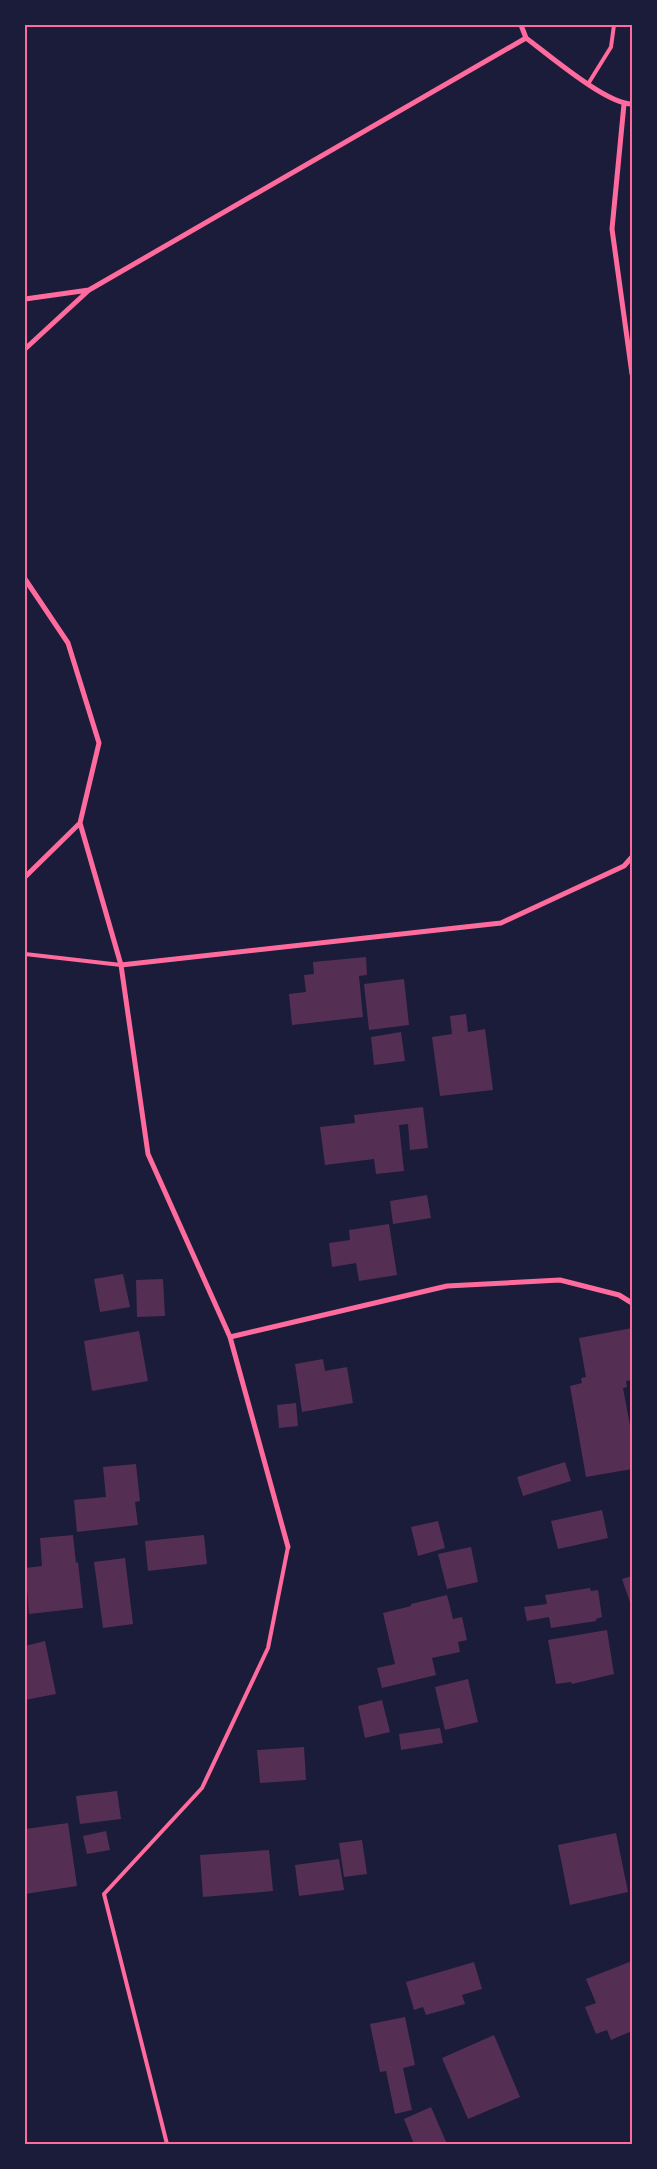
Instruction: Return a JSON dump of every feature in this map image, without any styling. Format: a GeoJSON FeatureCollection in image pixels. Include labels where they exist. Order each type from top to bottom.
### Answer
{"type":"FeatureCollection","features":[{"type":"Feature","properties":{"kind":"street"},"geometry":{"type":"LineString","coordinates":[[521,25],[526,38],[588,84],[624,104],[632,104]]}},
{"type":"Feature","properties":{"kind":"street"},"geometry":{"type":"LineString","coordinates":[[25,349],[89,290],[526,38]]}},
{"type":"Feature","properties":{"kind":"street"},"geometry":{"type":"LineString","coordinates":[[624,104],[612,229],[632,374]]}},
{"type":"Feature","properties":{"kind":"street"},"geometry":{"type":"LineString","coordinates":[[25,299],[89,290]]}},
{"type":"Feature","properties":{"kind":"street"},"geometry":{"type":"LineString","coordinates":[[25,579],[68,643],[99,743],[80,823],[121,965],[148,1154],[230,1337],[288,1547]]}},
{"type":"Feature","properties":{"kind":"street"},"geometry":{"type":"LineString","coordinates":[[25,877],[80,823]]}},
{"type":"Feature","properties":{"kind":"street"},"geometry":{"type":"LineString","coordinates":[[121,965],[501,923],[624,866],[632,857]]}},
{"type":"Feature","properties":{"kind":"street"},"geometry":{"type":"LineString","coordinates":[[230,1337],[447,1286],[560,1280],[619,1295],[632,1303]]}},
{"type":"Feature","properties":{"kind":"lane"},"geometry":{"type":"LineString","coordinates":[[588,84],[612,47],[614,25]]}},
{"type":"Feature","properties":{"kind":"lane"},"geometry":{"type":"LineString","coordinates":[[25,954],[121,965]]}},
{"type":"Feature","properties":{"kind":"lane"},"geometry":{"type":"LineString","coordinates":[[167,2144],[104,1894],[202,1788],[268,1648],[288,1547]]}},
{"type":"Feature","properties":{"kind":"building"},"geometry":{"type":"Polygon","coordinates":[[[366,957],[367,975],[359,976],[363,1017],[292,1025],[289,994],[306,992],[304,975],[314,974],[313,962],[366,957]]]}},
{"type":"Feature","properties":{"kind":"building"},"geometry":{"type":"Polygon","coordinates":[[[404,979],[409,1025],[369,1030],[364,984],[404,979]]]}},
{"type":"Feature","properties":{"kind":"building"},"geometry":{"type":"Polygon","coordinates":[[[466,1014],[468,1032],[485,1029],[493,1090],[440,1096],[432,1037],[452,1034],[450,1016],[466,1014]]]}},
{"type":"Feature","properties":{"kind":"building"},"geometry":{"type":"Polygon","coordinates":[[[401,1032],[405,1061],[374,1065],[371,1037],[401,1032]]]}},
{"type":"Feature","properties":{"kind":"building"},"geometry":{"type":"Polygon","coordinates":[[[423,1107],[428,1148],[410,1150],[408,1124],[399,1125],[404,1171],[376,1174],[374,1159],[325,1165],[320,1127],[355,1123],[354,1115],[423,1107]]]}},
{"type":"Feature","properties":{"kind":"building"},"geometry":{"type":"Polygon","coordinates":[[[427,1195],[431,1218],[393,1224],[390,1201],[427,1195]]]}},
{"type":"Feature","properties":{"kind":"building"},"geometry":{"type":"Polygon","coordinates":[[[389,1224],[397,1275],[359,1281],[356,1263],[332,1267],[329,1243],[350,1240],[349,1230],[389,1224]]]}},
{"type":"Feature","properties":{"kind":"building"},"geometry":{"type":"Polygon","coordinates":[[[123,1274],[130,1307],[100,1312],[94,1279],[123,1274]]]}},
{"type":"Feature","properties":{"kind":"building"},"geometry":{"type":"Polygon","coordinates":[[[163,1279],[165,1316],[137,1317],[136,1280],[163,1279]]]}},
{"type":"Feature","properties":{"kind":"building"},"geometry":{"type":"Polygon","coordinates":[[[632,1328],[632,1380],[626,1381],[627,1387],[623,1388],[632,1436],[632,1469],[586,1477],[570,1386],[582,1383],[581,1378],[586,1377],[579,1338],[632,1328]]]}},
{"type":"Feature","properties":{"kind":"building"},"geometry":{"type":"Polygon","coordinates":[[[139,1331],[148,1381],[92,1391],[84,1341],[139,1331]]]}},
{"type":"Feature","properties":{"kind":"building"},"geometry":{"type":"Polygon","coordinates":[[[323,1359],[325,1371],[347,1367],[353,1403],[302,1412],[295,1364],[323,1359]]]}},
{"type":"Feature","properties":{"kind":"building"},"geometry":{"type":"Polygon","coordinates":[[[296,1403],[298,1426],[279,1428],[277,1405],[296,1403]]]}},
{"type":"Feature","properties":{"kind":"building"},"geometry":{"type":"Polygon","coordinates":[[[565,1462],[571,1481],[523,1496],[517,1477],[565,1462]]]}},
{"type":"Feature","properties":{"kind":"building"},"geometry":{"type":"Polygon","coordinates":[[[136,1464],[140,1501],[135,1502],[138,1525],[77,1532],[74,1500],[106,1497],[103,1467],[136,1464]]]}},
{"type":"Feature","properties":{"kind":"building"},"geometry":{"type":"Polygon","coordinates":[[[602,1510],[608,1538],[558,1549],[551,1521],[602,1510]]]}},
{"type":"Feature","properties":{"kind":"building"},"geometry":{"type":"Polygon","coordinates":[[[438,1521],[445,1548],[418,1556],[411,1527],[438,1521]]]}},
{"type":"Feature","properties":{"kind":"building"},"geometry":{"type":"Polygon","coordinates":[[[73,1535],[83,1608],[29,1614],[25,1568],[42,1566],[40,1538],[73,1535]]]}},
{"type":"Feature","properties":{"kind":"building"},"geometry":{"type":"Polygon","coordinates":[[[204,1535],[207,1564],[148,1571],[145,1541],[204,1535]]]}},
{"type":"Feature","properties":{"kind":"building"},"geometry":{"type":"Polygon","coordinates":[[[471,1547],[478,1582],[447,1589],[438,1554],[471,1547]]]}},
{"type":"Feature","properties":{"kind":"building"},"geometry":{"type":"Polygon","coordinates":[[[125,1558],[133,1624],[103,1628],[94,1562],[125,1558]]]}},
{"type":"Feature","properties":{"kind":"building"},"geometry":{"type":"Polygon","coordinates":[[[632,1576],[632,1608],[622,1579],[632,1576]]]}},
{"type":"Feature","properties":{"kind":"building"},"geometry":{"type":"Polygon","coordinates":[[[590,1588],[591,1591],[598,1590],[602,1617],[596,1619],[596,1621],[551,1628],[549,1617],[527,1621],[524,1607],[547,1604],[545,1595],[590,1588]]]}},
{"type":"Feature","properties":{"kind":"building"},"geometry":{"type":"Polygon","coordinates":[[[447,1595],[453,1619],[462,1617],[467,1640],[458,1642],[460,1652],[432,1658],[436,1675],[382,1688],[377,1668],[395,1664],[383,1613],[447,1595]]]}},
{"type":"Feature","properties":{"kind":"building"},"geometry":{"type":"Polygon","coordinates":[[[607,1630],[614,1674],[572,1684],[571,1682],[556,1684],[548,1640],[607,1630]]]}},
{"type":"Feature","properties":{"kind":"building"},"geometry":{"type":"Polygon","coordinates":[[[45,1641],[56,1694],[25,1700],[25,1646],[45,1641]]]}},
{"type":"Feature","properties":{"kind":"building"},"geometry":{"type":"Polygon","coordinates":[[[468,1679],[478,1722],[445,1730],[435,1687],[468,1679]]]}},
{"type":"Feature","properties":{"kind":"building"},"geometry":{"type":"Polygon","coordinates":[[[382,1700],[390,1732],[365,1738],[358,1706],[382,1700]]]}},
{"type":"Feature","properties":{"kind":"building"},"geometry":{"type":"Polygon","coordinates":[[[440,1728],[443,1743],[401,1750],[399,1734],[440,1728]]]}},
{"type":"Feature","properties":{"kind":"building"},"geometry":{"type":"Polygon","coordinates":[[[304,1747],[306,1780],[260,1783],[257,1750],[304,1747]]]}},
{"type":"Feature","properties":{"kind":"building"},"geometry":{"type":"Polygon","coordinates":[[[117,1791],[121,1819],[80,1824],[76,1796],[117,1791]]]}},
{"type":"Feature","properties":{"kind":"building"},"geometry":{"type":"Polygon","coordinates":[[[68,1823],[77,1886],[25,1894],[25,1829],[68,1823]]]}},
{"type":"Feature","properties":{"kind":"building"},"geometry":{"type":"Polygon","coordinates":[[[106,1831],[110,1850],[87,1854],[83,1836],[106,1831]]]}},
{"type":"Feature","properties":{"kind":"building"},"geometry":{"type":"Polygon","coordinates":[[[616,1833],[628,1892],[570,1905],[558,1845],[616,1833]]]}},
{"type":"Feature","properties":{"kind":"building"},"geometry":{"type":"Polygon","coordinates":[[[362,1840],[367,1874],[344,1877],[339,1843],[362,1840]]]}},
{"type":"Feature","properties":{"kind":"building"},"geometry":{"type":"Polygon","coordinates":[[[269,1850],[273,1891],[203,1897],[200,1855],[269,1850]]]}},
{"type":"Feature","properties":{"kind":"building"},"geometry":{"type":"Polygon","coordinates":[[[339,1859],[344,1890],[299,1896],[295,1865],[339,1859]]]}},
{"type":"Feature","properties":{"kind":"building"},"geometry":{"type":"Polygon","coordinates":[[[632,1961],[632,2031],[611,2040],[607,2030],[596,2034],[585,2007],[596,2003],[586,1979],[632,1961]]]}},
{"type":"Feature","properties":{"kind":"building"},"geometry":{"type":"Polygon","coordinates":[[[474,1962],[482,1989],[462,1995],[465,2004],[426,2015],[423,2007],[414,2010],[406,1982],[474,1962]]]}},
{"type":"Feature","properties":{"kind":"building"},"geometry":{"type":"Polygon","coordinates":[[[405,2017],[415,2065],[403,2068],[412,2110],[395,2114],[386,2071],[380,2072],[370,2024],[405,2017]]]}},
{"type":"Feature","properties":{"kind":"building"},"geometry":{"type":"Polygon","coordinates":[[[494,2035],[520,2097],[468,2119],[442,2058],[494,2035]]]}},
{"type":"Feature","properties":{"kind":"building"},"geometry":{"type":"Polygon","coordinates":[[[431,2107],[447,2144],[414,2144],[404,2119],[431,2107]]]}}]}
